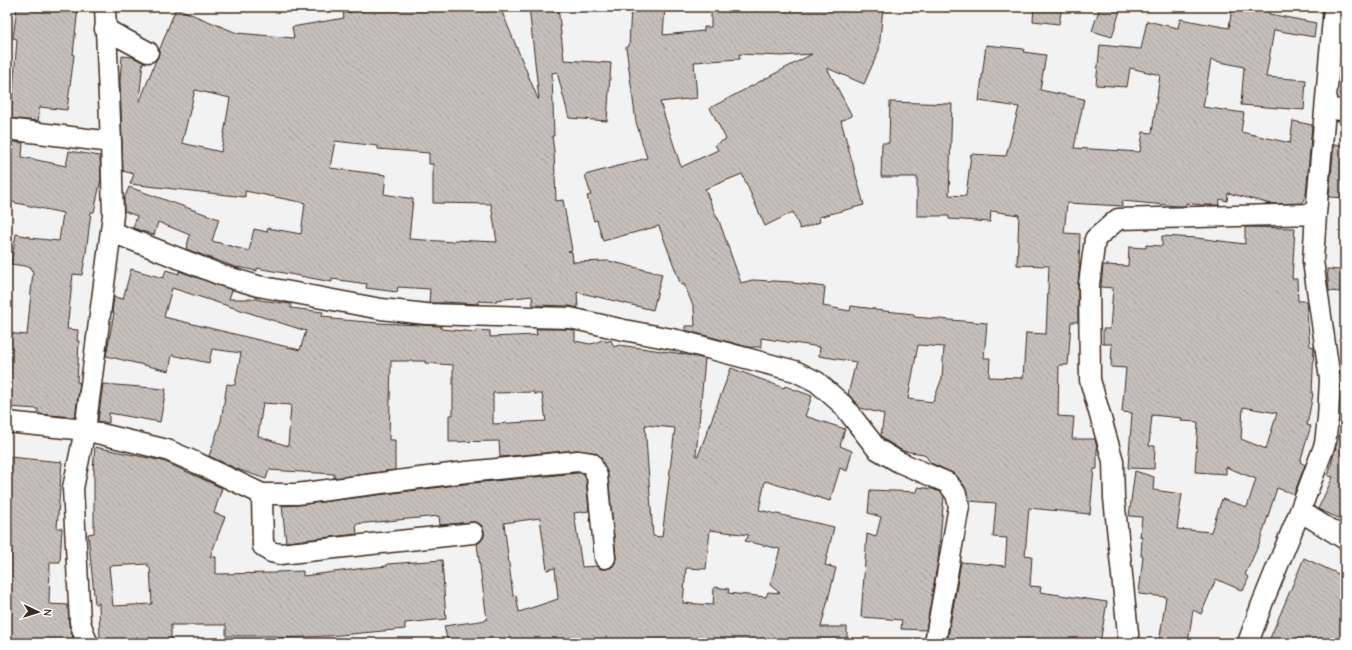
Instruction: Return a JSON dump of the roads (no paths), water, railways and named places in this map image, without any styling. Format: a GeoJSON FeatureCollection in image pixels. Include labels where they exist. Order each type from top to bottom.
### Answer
{"type":"FeatureCollection","features":[{"type":"Feature","properties":{"kind":"street"},"geometry":{"type":"LineString","coordinates":[[88,643],[80,622],[73,488],[85,430],[112,232],[112,142],[105,7]]}},
{"type":"Feature","properties":{"kind":"street"},"geometry":{"type":"LineString","coordinates":[[1248,643],[1325,444],[1330,378],[1313,261],[1316,214],[1336,109],[1334,7]]}},
{"type":"Feature","properties":{"kind":"street"},"geometry":{"type":"LineString","coordinates":[[105,29],[148,52]]}},
{"type":"Feature","properties":{"kind":"street"},"geometry":{"type":"LineString","coordinates":[[7,129],[112,142]]}},
{"type":"Feature","properties":{"kind":"street"},"geometry":{"type":"LineString","coordinates":[[1130,643],[1114,498],[1113,461],[1090,380],[1089,284],[1095,239],[1118,219],[1316,214]]}},
{"type":"Feature","properties":{"kind":"street"},"geometry":{"type":"LineString","coordinates":[[112,232],[221,275],[258,286],[381,309],[426,314],[570,318],[678,340],[795,371],[817,382],[843,405],[877,449],[899,462],[948,483],[956,494],[958,506],[935,643]]}},
{"type":"Feature","properties":{"kind":"street"},"geometry":{"type":"LineString","coordinates":[[7,422],[85,430],[167,450],[197,462],[262,494],[297,494],[466,472],[578,461],[591,463],[597,476],[605,558]]}},
{"type":"Feature","properties":{"kind":"street"},"geometry":{"type":"LineString","coordinates":[[262,494],[263,546],[271,552],[280,554],[473,533]]}},
{"type":"Feature","properties":{"kind":"street"},"geometry":{"type":"LineString","coordinates":[[1300,511],[1345,539]]}}]}
